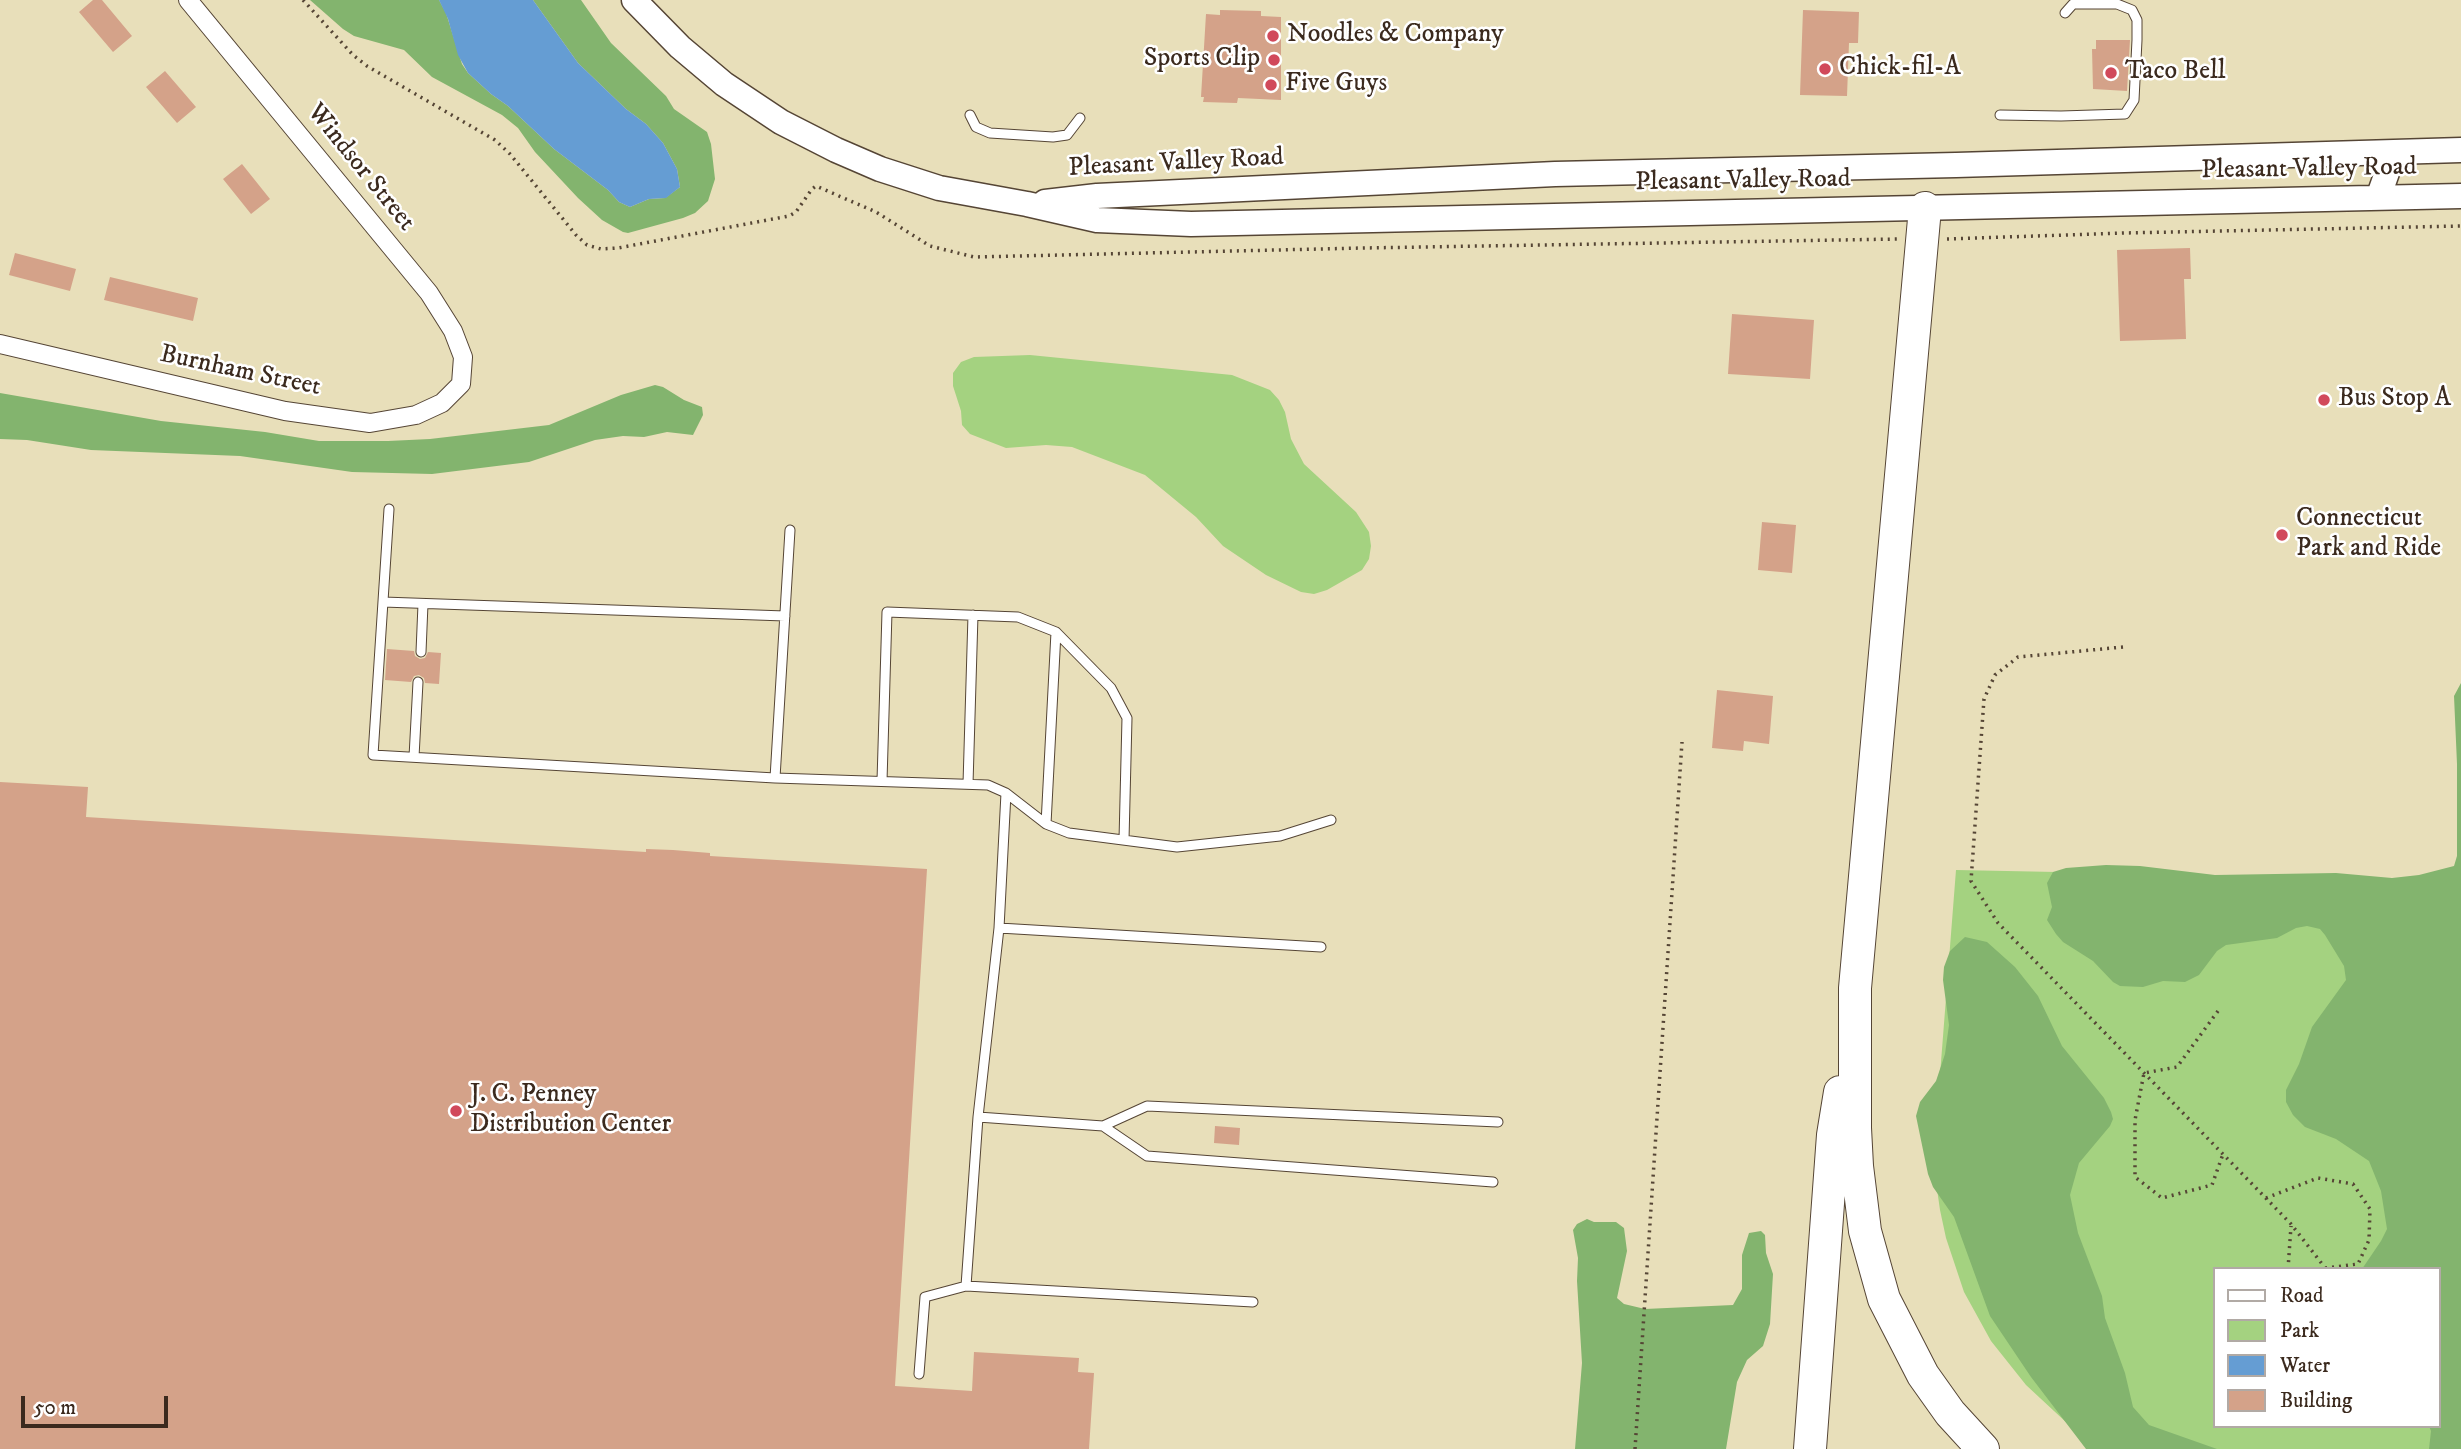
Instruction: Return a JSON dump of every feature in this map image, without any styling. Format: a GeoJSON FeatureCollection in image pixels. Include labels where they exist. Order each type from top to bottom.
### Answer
{"type":"FeatureCollection","features":[{"type":"Feature","properties":{"kind":"highway"},"geometry":{"type":"LineString","coordinates":[[1925,208],[1864,871],[1854,1022],[1857,1166],[1865,1231],[1876,1273],[1895,1325],[1923,1375],[1945,1406],[1983,1449]]}},
{"type":"Feature","properties":{"kind":"highway"},"geometry":{"type":"LineString","coordinates":[[1811,1449],[1833,1135],[1854,1022]]}},
{"type":"Feature","properties":{"kind":"main road","name":"Pleasant Valley Road"},"geometry":{"type":"LineString","coordinates":[[634,0],[680,47],[724,84],[757,107],[811,138],[861,161],[921,183],[1097,220],[1191,224],[2461,196]]}},
{"type":"Feature","properties":{"kind":"main road","name":"Pleasant Valley Road"},"geometry":{"type":"LineString","coordinates":[[1027,204],[1097,196],[1486,177],[2461,150]]}},
{"type":"Feature","properties":{"kind":"main road"},"geometry":{"type":"LineString","coordinates":[[2378,198],[2394,153]]}},
{"type":"Feature","properties":{"kind":"main road"},"geometry":{"type":"LineString","coordinates":[[1925,208],[1927,166]]}},
{"type":"Feature","properties":{"kind":"main road"},"geometry":{"type":"LineString","coordinates":[[1516,176],[1517,216]]}},
{"type":"Feature","properties":{"kind":"main road"},"geometry":{"type":"LineString","coordinates":[[1486,177],[1487,217]]}},
{"type":"Feature","properties":{"kind":"street","name":"Windsor Street"},"geometry":{"type":"LineString","coordinates":[[188,0],[429,293],[453,331],[463,357],[461,384]]}},
{"type":"Feature","properties":{"kind":"street","name":"Burnham Street"},"geometry":{"type":"LineString","coordinates":[[0,344],[285,411],[370,424],[416,415],[442,402],[461,384]]}},
{"type":"Feature","properties":{"kind":"lane"},"geometry":{"type":"LineString","coordinates":[[2000,115],[2125,114],[2134,100],[2137,20],[2133,10],[2117,4],[2073,4],[2065,13]]}},
{"type":"Feature","properties":{"kind":"lane"},"geometry":{"type":"LineString","coordinates":[[970,115],[976,127],[990,133],[1053,137],[1067,135],[1080,118]]}},
{"type":"Feature","properties":{"kind":"lane"},"geometry":{"type":"LineString","coordinates":[[389,509],[373,755],[775,778],[988,785],[1006,793],[1046,824],[1069,833],[1177,847],[1280,836],[1331,821]]}},
{"type":"Feature","properties":{"kind":"lane"},"geometry":{"type":"LineString","coordinates":[[775,778],[790,530]]}},
{"type":"Feature","properties":{"kind":"lane"},"geometry":{"type":"LineString","coordinates":[[383,602],[785,616]]}},
{"type":"Feature","properties":{"kind":"lane"},"geometry":{"type":"LineString","coordinates":[[421,652],[423,604]]}},
{"type":"Feature","properties":{"kind":"lane"},"geometry":{"type":"LineString","coordinates":[[882,781],[887,612],[1018,617],[1056,632],[1111,688],[1127,718],[1125,840]]}},
{"type":"Feature","properties":{"kind":"lane"},"geometry":{"type":"LineString","coordinates":[[968,784],[973,615]]}},
{"type":"Feature","properties":{"kind":"lane"},"geometry":{"type":"LineString","coordinates":[[1046,824],[1056,632]]}},
{"type":"Feature","properties":{"kind":"lane"},"geometry":{"type":"LineString","coordinates":[[414,757],[418,682]]}},
{"type":"Feature","properties":{"kind":"lane"},"geometry":{"type":"LineString","coordinates":[[966,1286],[978,1117],[999,928],[1006,793]]}},
{"type":"Feature","properties":{"kind":"lane"},"geometry":{"type":"LineString","coordinates":[[999,928],[1321,947]]}},
{"type":"Feature","properties":{"kind":"lane"},"geometry":{"type":"LineString","coordinates":[[978,1117],[1103,1126],[1147,1105],[1498,1122]]}},
{"type":"Feature","properties":{"kind":"lane"},"geometry":{"type":"LineString","coordinates":[[1103,1126],[1147,1156],[1493,1182]]}},
{"type":"Feature","properties":{"kind":"lane"},"geometry":{"type":"LineString","coordinates":[[919,1374],[925,1297],[966,1286],[1253,1302]]}},
{"type":"Feature","properties":{"kind":"path"},"geometry":{"type":"LineString","coordinates":[[303,0],[353,55],[367,66],[495,140],[576,235],[587,245],[601,249],[789,216],[796,212],[816,186],[876,212],[930,246],[974,257],[1861,239]]}},
{"type":"Feature","properties":{"kind":"path"},"geometry":{"type":"LineString","coordinates":[[1975,237],[2461,226]]}},
{"type":"Feature","properties":{"kind":"path"},"geometry":{"type":"LineString","coordinates":[[2123,646],[2018,657],[1995,675],[1984,699],[1971,881],[1998,923],[2291,1224],[2325,1267]]}},
{"type":"Feature","properties":{"kind":"path"},"geometry":{"type":"LineString","coordinates":[[1635,1449],[1682,741]]}},
{"type":"Feature","properties":{"kind":"path"},"geometry":{"type":"LineString","coordinates":[[2144,1073],[2177,1067],[2218,1011]]}},
{"type":"Feature","properties":{"kind":"path"},"geometry":{"type":"LineString","coordinates":[[2144,1073],[2135,1120],[2135,1177],[2162,1198],[2175,1195],[2212,1185],[2223,1154]]}},
{"type":"Feature","properties":{"kind":"path"},"geometry":{"type":"LineString","coordinates":[[2265,1198],[2318,1178],[2353,1184],[2370,1209],[2369,1240],[2358,1264],[2334,1267]]}},
{"type":"Feature","properties":{"kind":"path"},"geometry":{"type":"LineString","coordinates":[[2288,1267],[2291,1224]]}},
{"type":"Feature","properties":{"kind":"green space"},"geometry":{"type":"Polygon","coordinates":[[[310,0],[439,0],[446,13],[462,64],[491,94],[619,202],[630,207],[649,199],[665,198],[680,187],[677,169],[663,143],[646,124],[626,109],[578,63],[533,0],[581,0],[611,43],[666,96],[674,109],[707,132],[715,179],[708,201],[695,213],[683,218],[628,233],[623,232],[602,220],[578,198],[535,152],[518,128],[502,115],[432,77],[404,50],[354,36],[310,0]]]}},
{"type":"Feature","properties":{"kind":"green space"},"geometry":{"type":"Polygon","coordinates":[[[1030,355],[1232,375],[1270,390],[1285,412],[1291,439],[1304,464],[1356,512],[1369,532],[1369,559],[1362,570],[1327,590],[1314,594],[1301,592],[1266,575],[1223,546],[1196,517],[1145,475],[1072,447],[1046,445],[1006,448],[970,434],[962,425],[961,411],[953,386],[953,373],[961,362],[974,357],[1030,355]]]}},
{"type":"Feature","properties":{"kind":"green space"},"geometry":{"type":"Polygon","coordinates":[[[655,385],[702,407],[703,415],[693,435],[667,432],[644,437],[623,436],[595,440],[529,462],[432,474],[352,472],[240,456],[91,450],[27,440],[0,439],[0,393],[161,421],[265,432],[319,441],[388,441],[430,439],[549,425],[621,395],[655,385]]]}},
{"type":"Feature","properties":{"kind":"green space"},"geometry":{"type":"Polygon","coordinates":[[[2461,683],[2461,1449],[2429,1449],[2430,1428],[2440,1428],[2440,1267],[2363,1267],[2387,1229],[2381,1191],[2369,1161],[2336,1139],[2305,1127],[2293,1115],[2286,1102],[2286,1090],[2312,1027],[2346,980],[2344,966],[2325,935],[2320,929],[2307,926],[2296,928],[2277,938],[2226,945],[2217,951],[2199,975],[2185,982],[2163,981],[2143,987],[2120,986],[2093,961],[2063,942],[2056,934],[2047,920],[2052,907],[2047,883],[2053,872],[2066,868],[2106,865],[2140,866],[2215,875],[2336,873],[2392,878],[2419,875],[2454,866],[2457,856],[2457,764],[2454,696],[2461,683]]]}},
{"type":"Feature","properties":{"kind":"green space"},"geometry":{"type":"Polygon","coordinates":[[[1956,870],[2461,880],[2461,1449],[2107,1449],[2068,1424],[2026,1385],[1991,1341],[1964,1292],[1946,1238],[1936,1182],[1936,1126],[1956,870]]]}},
{"type":"Feature","properties":{"kind":"green space"},"geometry":{"type":"Polygon","coordinates":[[[1965,937],[1987,942],[2015,967],[2038,996],[2062,1046],[2104,1098],[2111,1112],[2113,1119],[2110,1126],[2079,1163],[2070,1195],[2078,1233],[2102,1296],[2105,1318],[2125,1373],[2133,1407],[2149,1425],[2217,1449],[2086,1449],[2031,1377],[1990,1316],[1954,1217],[1933,1187],[1928,1174],[1916,1116],[1920,1102],[1936,1081],[1945,1054],[1949,1025],[1943,980],[1944,967],[1950,951],[1965,937]]]}},
{"type":"Feature","properties":{"kind":"green space"},"geometry":{"type":"Polygon","coordinates":[[[1587,1219],[1594,1222],[1616,1222],[1624,1228],[1627,1251],[1617,1298],[1624,1304],[1645,1309],[1733,1305],[1742,1289],[1742,1255],[1749,1233],[1761,1231],[1765,1235],[1766,1253],[1773,1274],[1770,1324],[1763,1346],[1747,1360],[1737,1382],[1726,1449],[1575,1449],[1582,1363],[1578,1258],[1573,1230],[1577,1224],[1587,1219]]]}},
{"type":"Feature","properties":{"kind":"water"},"geometry":{"type":"Polygon","coordinates":[[[439,0],[533,0],[578,63],[626,109],[646,124],[663,143],[677,169],[680,187],[666,198],[649,199],[630,207],[619,202],[468,73],[458,55],[448,19],[439,0]]]}},
{"type":"Feature","properties":{"kind":"building"},"geometry":{"type":"Polygon","coordinates":[[[93,0],[102,0],[132,36],[113,52],[79,12],[93,0]]]}},
{"type":"Feature","properties":{"kind":"building"},"geometry":{"type":"Polygon","coordinates":[[[1220,10],[1261,11],[1261,16],[1281,17],[1281,100],[1238,98],[1237,103],[1203,102],[1204,97],[1201,97],[1206,14],[1220,15],[1220,10]]]}},
{"type":"Feature","properties":{"kind":"building","name":"Chick-fil-A"},"geometry":{"type":"Polygon","coordinates":[[[1803,10],[1859,12],[1858,43],[1849,43],[1847,96],[1800,95],[1803,10]]]}},
{"type":"Feature","properties":{"kind":"building","name":"Taco Bell"},"geometry":{"type":"Polygon","coordinates":[[[2096,40],[2130,40],[2127,91],[2093,89],[2092,49],[2096,49],[2096,40]]]}},
{"type":"Feature","properties":{"kind":"building"},"geometry":{"type":"Polygon","coordinates":[[[165,71],[196,107],[177,123],[146,87],[165,71]]]}},
{"type":"Feature","properties":{"kind":"building"},"geometry":{"type":"Polygon","coordinates":[[[242,164],[270,199],[251,214],[223,179],[242,164]]]}},
{"type":"Feature","properties":{"kind":"building"},"geometry":{"type":"Polygon","coordinates":[[[2190,248],[2191,279],[2184,279],[2186,339],[2120,341],[2117,250],[2190,248]]]}},
{"type":"Feature","properties":{"kind":"building"},"geometry":{"type":"Polygon","coordinates":[[[15,253],[76,269],[70,291],[9,275],[15,253]]]}},
{"type":"Feature","properties":{"kind":"building"},"geometry":{"type":"Polygon","coordinates":[[[110,277],[198,298],[193,321],[104,300],[110,277]]]}},
{"type":"Feature","properties":{"kind":"building"},"geometry":{"type":"Polygon","coordinates":[[[1732,314],[1814,320],[1810,379],[1728,374],[1732,314]]]}},
{"type":"Feature","properties":{"kind":"building"},"geometry":{"type":"Polygon","coordinates":[[[1762,522],[1796,525],[1792,573],[1758,570],[1762,522]]]}},
{"type":"Feature","properties":{"kind":"building"},"geometry":{"type":"Polygon","coordinates":[[[387,649],[414,651],[415,656],[420,659],[425,658],[428,652],[441,653],[439,684],[425,683],[424,678],[419,675],[414,676],[411,682],[385,680],[387,649]]]}},
{"type":"Feature","properties":{"kind":"building"},"geometry":{"type":"Polygon","coordinates":[[[1717,690],[1773,696],[1769,744],[1744,741],[1743,751],[1712,748],[1717,690]]]}},
{"type":"Feature","properties":{"kind":"building","name":"J. C. Penney Distribution Center"},"geometry":{"type":"Polygon","coordinates":[[[0,782],[88,787],[86,817],[646,852],[646,849],[673,850],[710,853],[710,856],[927,869],[895,1386],[972,1391],[974,1352],[1079,1358],[1078,1372],[1094,1373],[1089,1449],[0,1449],[0,782]]]}},
{"type":"Feature","properties":{"kind":"building"},"geometry":{"type":"Polygon","coordinates":[[[1215,1126],[1240,1128],[1239,1145],[1214,1143],[1215,1126]]]}},
{"type":"Feature","properties":{"kind":"place","name":"Noodles & Company"},"geometry":{"type":"Point","coordinates":[1273,36]}},
{"type":"Feature","properties":{"kind":"place","name":"Sports Clip"},"geometry":{"type":"Point","coordinates":[1274,60]}},
{"type":"Feature","properties":{"kind":"place","name":"Chick-fil-A"},"geometry":{"type":"Point","coordinates":[1825,69]}},
{"type":"Feature","properties":{"kind":"place","name":"Taco Bell"},"geometry":{"type":"Point","coordinates":[2111,73]}},
{"type":"Feature","properties":{"kind":"place","name":"Five Guys"},"geometry":{"type":"Point","coordinates":[1271,85]}},
{"type":"Feature","properties":{"kind":"place","name":"Bus Stop A"},"geometry":{"type":"Point","coordinates":[2324,400]}},
{"type":"Feature","properties":{"kind":"place","name":"Connecticut Park and Ride"},"geometry":{"type":"Point","coordinates":[2282,535]}},
{"type":"Feature","properties":{"kind":"place","name":"J. C. Penney Distribution Center"},"geometry":{"type":"Point","coordinates":[456,1111]}}]}
